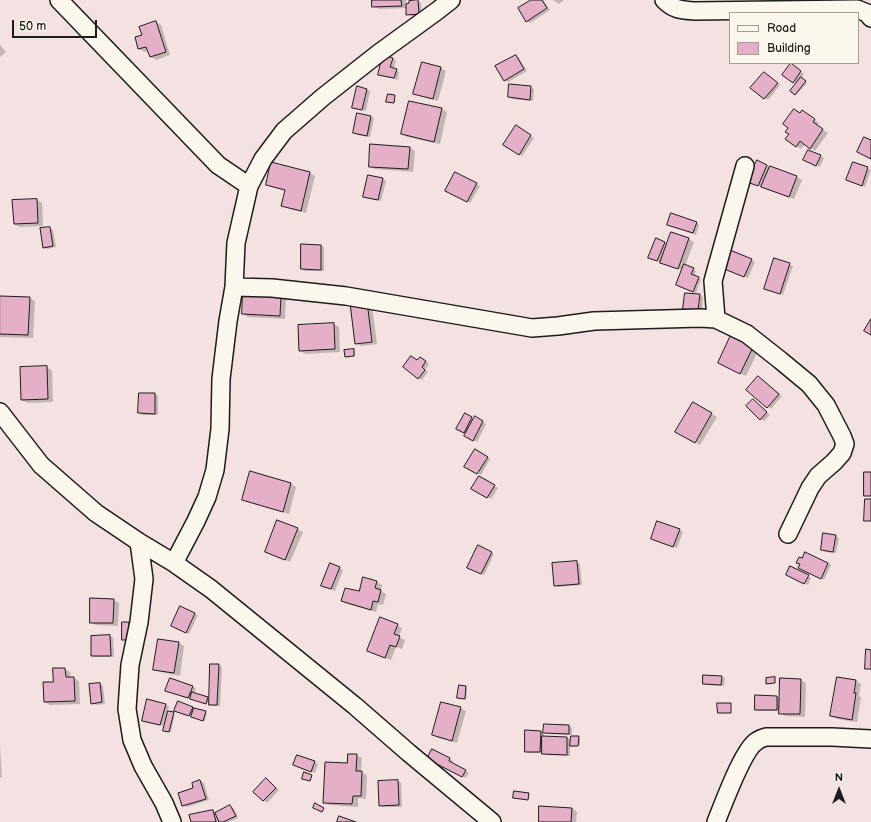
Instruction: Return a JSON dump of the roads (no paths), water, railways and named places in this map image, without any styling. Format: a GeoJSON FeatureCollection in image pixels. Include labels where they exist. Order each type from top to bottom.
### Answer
{"type":"FeatureCollection","features":[{"type":"Feature","properties":{"kind":"street"},"geometry":{"type":"LineString","coordinates":[[59,0],[218,165],[249,186]]}},
{"type":"Feature","properties":{"kind":"street"},"geometry":{"type":"LineString","coordinates":[[174,563],[207,497],[215,470],[220,429],[221,379],[228,321],[234,288],[236,243],[249,186],[263,159],[284,131],[323,97],[379,53],[451,0]]}},
{"type":"Feature","properties":{"kind":"street"},"geometry":{"type":"LineString","coordinates":[[664,0],[678,10],[857,9],[867,13],[871,18]]}},
{"type":"Feature","properties":{"kind":"street"},"geometry":{"type":"LineString","coordinates":[[716,320],[713,281],[745,166]]}},
{"type":"Feature","properties":{"kind":"street"},"geometry":{"type":"LineString","coordinates":[[234,288],[272,288],[346,296],[532,328],[594,321],[700,318],[716,320],[747,334],[810,384],[826,405],[845,444],[842,453],[818,476],[810,488],[788,534]]}},
{"type":"Feature","properties":{"kind":"street"},"geometry":{"type":"LineString","coordinates":[[0,412],[41,465],[96,513],[139,542],[174,563],[211,589],[355,706],[492,822]]}},
{"type":"Feature","properties":{"kind":"street"},"geometry":{"type":"LineString","coordinates":[[139,542],[144,579],[139,622],[130,665],[127,709],[132,740],[143,766],[164,803],[172,822]]}},
{"type":"Feature","properties":{"kind":"street"},"geometry":{"type":"LineString","coordinates":[[716,822],[740,765],[749,749],[756,741],[766,738],[832,736],[871,739]]}}]}
